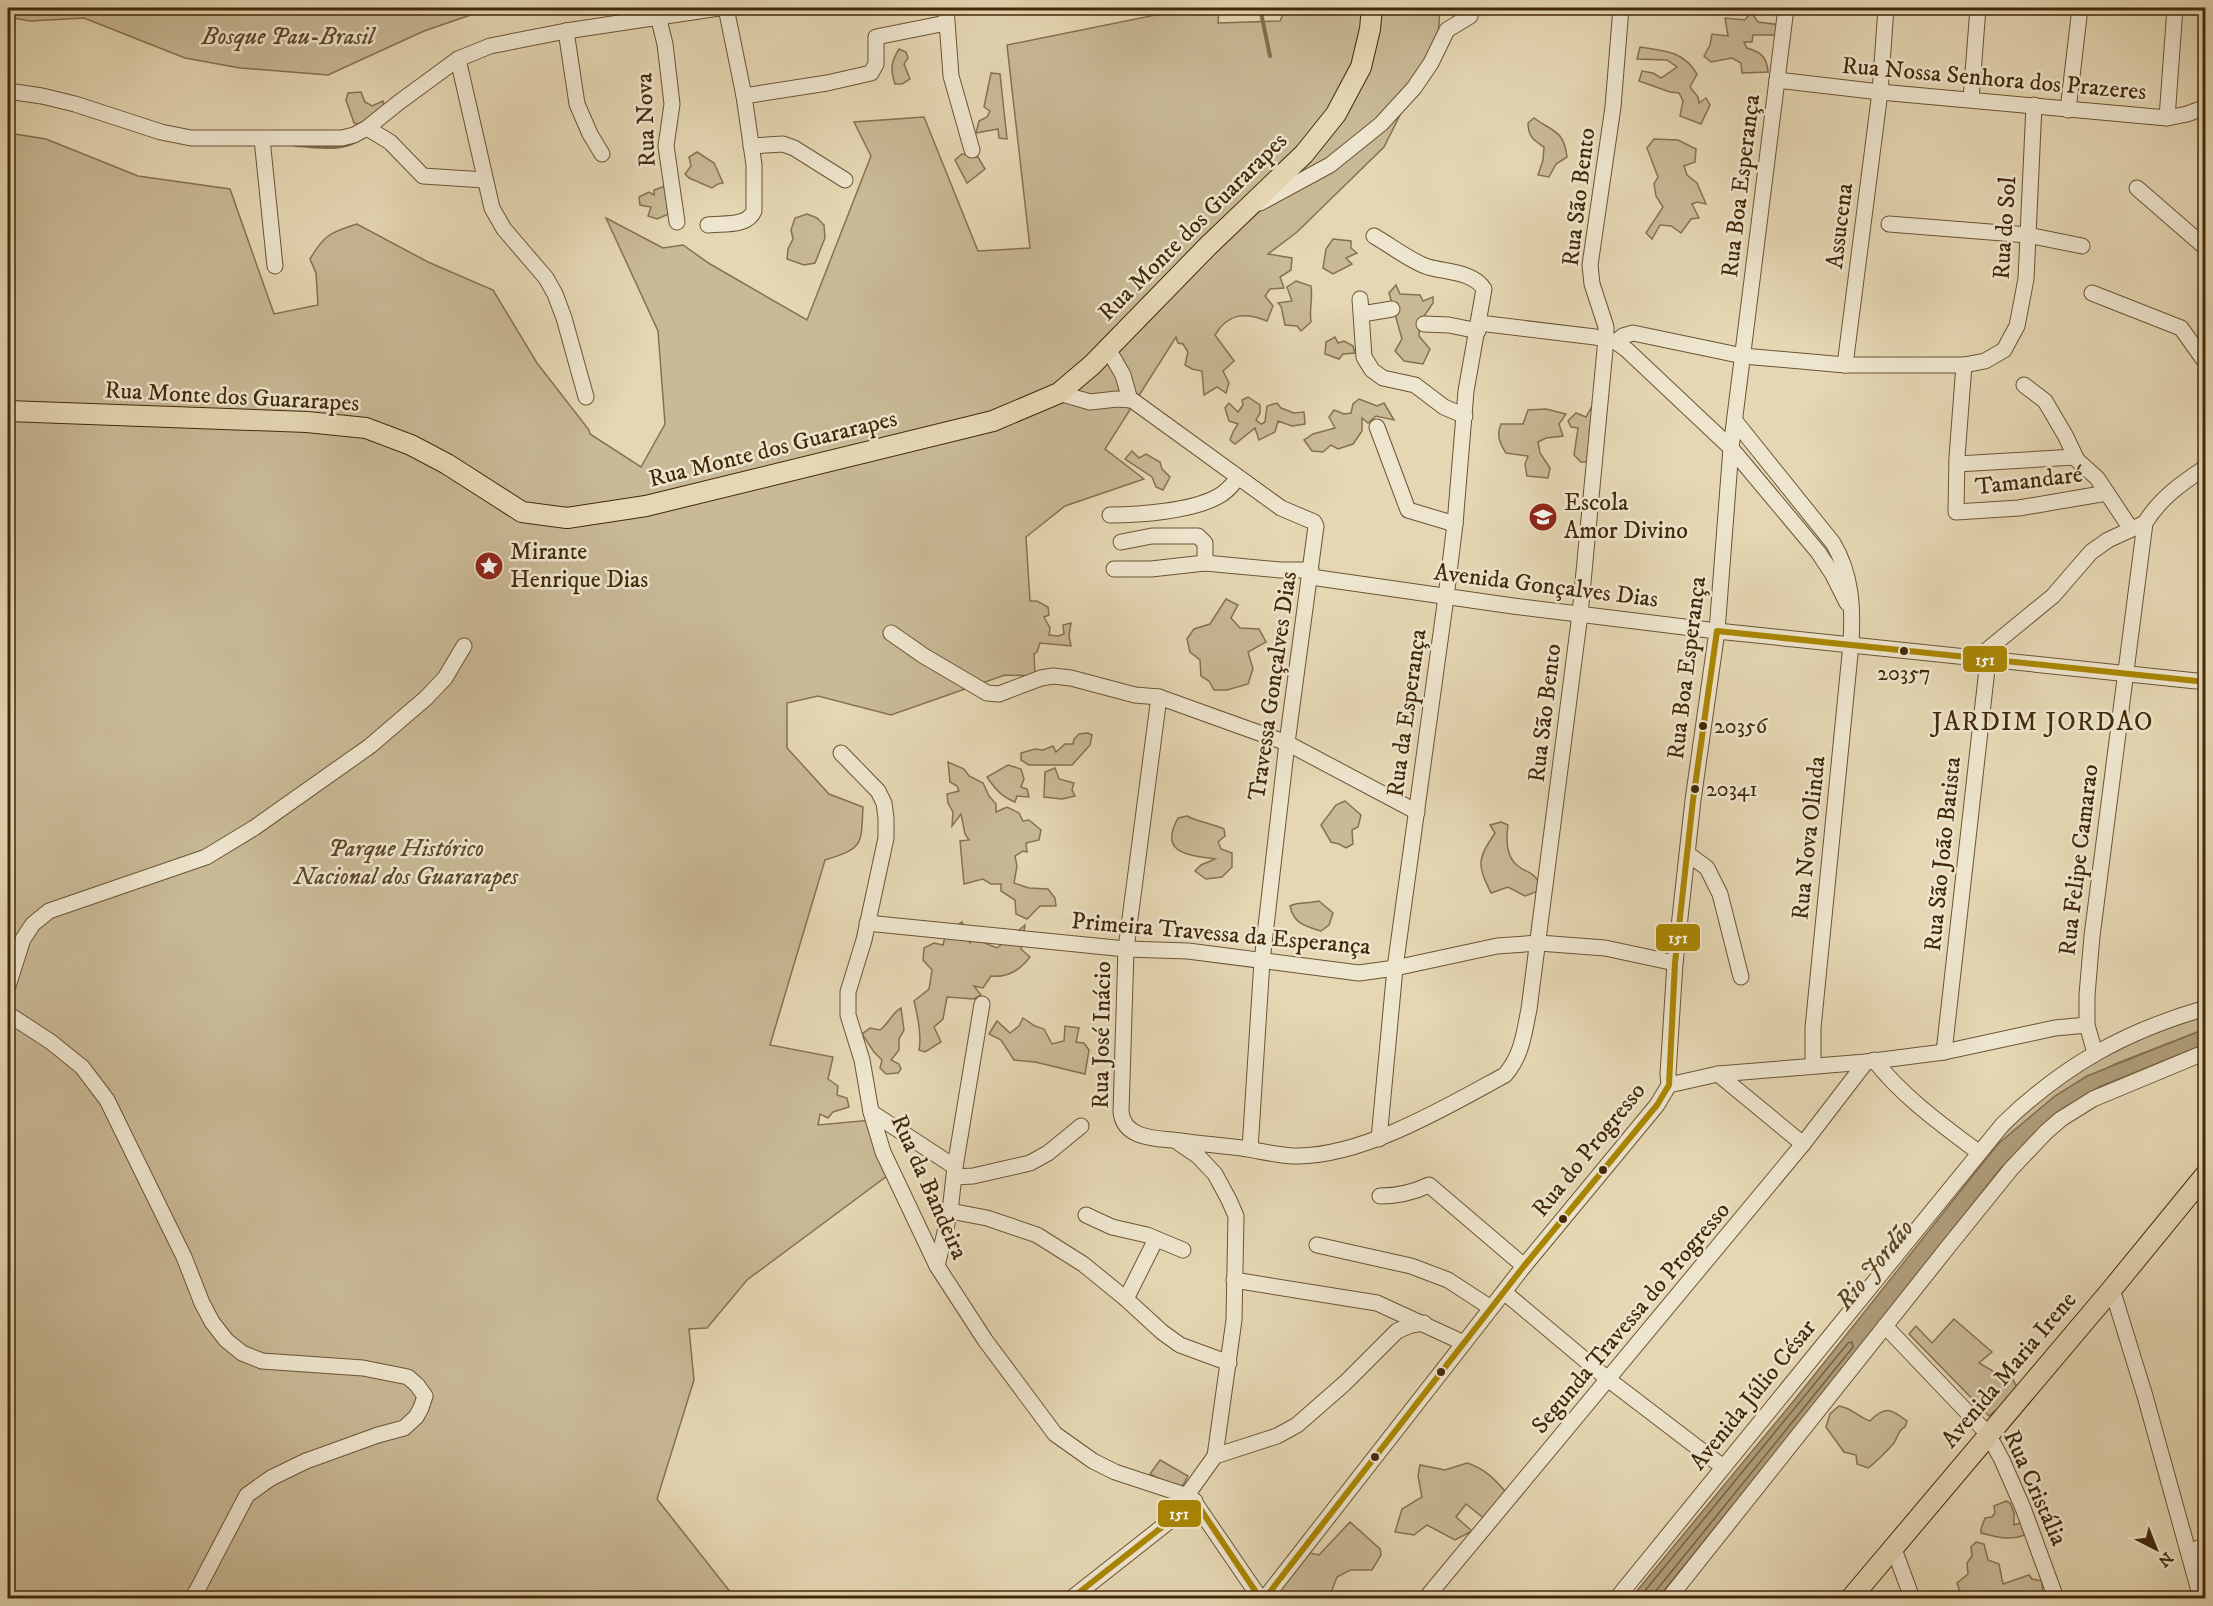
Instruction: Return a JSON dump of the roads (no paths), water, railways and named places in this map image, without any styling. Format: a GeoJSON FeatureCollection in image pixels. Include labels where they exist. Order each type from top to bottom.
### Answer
{"type":"FeatureCollection","features":[{"type":"Feature","properties":{"kind":"main road","name":"Rua Monte dos Guararapes"},"geometry":{"type":"LineString","coordinates":[[8,411],[307,422],[366,428],[411,445],[447,464],[522,512],[567,518],[646,506],[993,421],[1059,393],[1108,349],[1208,246],[1304,154],[1336,114],[1362,67],[1372,8]]}},
{"type":"Feature","properties":{"kind":"main road","name":"Avenida Maria Irene"},"geometry":{"type":"LineString","coordinates":[[1851,1599],[2112,1289],[2205,1174]]}},
{"type":"Feature","properties":{"kind":"street"},"geometry":{"type":"LineString","coordinates":[[8,91],[75,104],[162,132],[191,138],[342,138],[367,128],[458,59],[490,46],[566,31],[719,8]]}},
{"type":"Feature","properties":{"kind":"street"},"geometry":{"type":"LineString","coordinates":[[708,225],[744,221],[752,216],[754,211],[755,185],[751,146],[744,96],[726,8]]}},
{"type":"Feature","properties":{"kind":"street"},"geometry":{"type":"LineString","coordinates":[[1248,209],[1330,165],[1381,124],[1414,88],[1431,63],[1447,30],[1470,16],[1472,8]]}},
{"type":"Feature","properties":{"kind":"street","name":"Rua São Bento"},"geometry":{"type":"LineString","coordinates":[[1176,1140],[1250,1149],[1281,1156],[1324,1154],[1379,1140],[1505,1075],[1515,1064],[1520,1053],[1539,943],[1611,340],[1594,294],[1590,265],[1613,107],[1621,8]]}},
{"type":"Feature","properties":{"kind":"street","name":"Rua Boa Esperança"},"geometry":{"type":"LineString","coordinates":[[1669,1085],[1675,963],[1693,800],[1717,631],[1731,448],[1786,8]]}},
{"type":"Feature","properties":{"kind":"street","name":"Assucena"},"geometry":{"type":"LineString","coordinates":[[1845,365],[1880,92],[1886,8]]}},
{"type":"Feature","properties":{"kind":"street"},"geometry":{"type":"LineString","coordinates":[[1971,99],[1978,8]]}},
{"type":"Feature","properties":{"kind":"street"},"geometry":{"type":"LineString","coordinates":[[2068,110],[2080,8]]}},
{"type":"Feature","properties":{"kind":"street"},"geometry":{"type":"LineString","coordinates":[[2167,118],[2175,8]]}},
{"type":"Feature","properties":{"kind":"street"},"geometry":{"type":"LineString","coordinates":[[744,96],[827,83],[871,73],[876,64],[876,37],[946,15],[951,76],[972,150]]}},
{"type":"Feature","properties":{"kind":"street","name":"Rua Nova"},"geometry":{"type":"LineString","coordinates":[[658,16],[665,44],[672,104],[666,146],[677,222]]}},
{"type":"Feature","properties":{"kind":"street"},"geometry":{"type":"LineString","coordinates":[[566,31],[578,104],[590,134],[602,154]]}},
{"type":"Feature","properties":{"kind":"street"},"geometry":{"type":"LineString","coordinates":[[458,59],[492,208],[504,229],[546,278],[555,294],[564,318],[585,397]]}},
{"type":"Feature","properties":{"kind":"street","name":"Rua Nossa Senhora dos Prazeres"},"geometry":{"type":"LineString","coordinates":[[1777,80],[1880,92],[2167,118],[2205,107]]}},
{"type":"Feature","properties":{"kind":"street","name":"Rua do Sol"},"geometry":{"type":"LineString","coordinates":[[1964,365],[1986,361],[2004,350],[2018,326],[2026,279],[2034,105]]}},
{"type":"Feature","properties":{"kind":"street"},"geometry":{"type":"LineString","coordinates":[[367,128],[390,142],[423,176],[485,180]]}},
{"type":"Feature","properties":{"kind":"street"},"geometry":{"type":"LineString","coordinates":[[262,139],[275,266]]}},
{"type":"Feature","properties":{"kind":"street"},"geometry":{"type":"LineString","coordinates":[[751,146],[783,144],[794,148],[845,180]]}},
{"type":"Feature","properties":{"kind":"street"},"geometry":{"type":"LineString","coordinates":[[2138,188],[2205,248]]}},
{"type":"Feature","properties":{"kind":"street"},"geometry":{"type":"LineString","coordinates":[[1889,224],[2028,235],[2082,246]]}},
{"type":"Feature","properties":{"kind":"street","name":"Rua da Esperança"},"geometry":{"type":"LineString","coordinates":[[1374,236],[1427,266],[1454,271],[1481,284],[1484,289],[1466,391],[1455,524],[1395,968],[1379,1140]]}},
{"type":"Feature","properties":{"kind":"street"},"geometry":{"type":"LineString","coordinates":[[2092,292],[2181,328],[2205,363]]}},
{"type":"Feature","properties":{"kind":"street"},"geometry":{"type":"LineString","coordinates":[[1392,309],[1361,307],[1364,357],[1372,370],[1390,381],[1415,385],[1444,406],[1465,416]]}},
{"type":"Feature","properties":{"kind":"street"},"geometry":{"type":"LineString","coordinates":[[1424,324],[1611,340],[1633,333],[1743,356],[1845,365],[1884,367],[1964,365],[1957,464],[2075,456]]}},
{"type":"Feature","properties":{"kind":"street"},"geometry":{"type":"LineString","coordinates":[[1611,340],[1731,448],[1818,552],[1832,573],[1853,616]]}},
{"type":"Feature","properties":{"kind":"street"},"geometry":{"type":"LineString","coordinates":[[1059,393],[1090,402],[1130,400],[1124,375],[1108,349]]}},
{"type":"Feature","properties":{"kind":"street"},"geometry":{"type":"LineString","coordinates":[[2024,385],[2045,401],[2075,456],[2138,526]]}},
{"type":"Feature","properties":{"kind":"street","name":"Travessa Gonçalves Dias"},"geometry":{"type":"LineString","coordinates":[[1130,400],[1141,405],[1281,508],[1315,524],[1311,573],[1287,743],[1262,961],[1250,1149]]}},
{"type":"Feature","properties":{"kind":"street","name":"Rua Nova Olinda"},"geometry":{"type":"LineString","coordinates":[[1735,421],[1833,543],[1842,559],[1849,582],[1853,616],[1851,644],[1813,1028],[1813,1065]]}},
{"type":"Feature","properties":{"kind":"street"},"geometry":{"type":"LineString","coordinates":[[1377,427],[1408,510],[1455,524]]}},
{"type":"Feature","properties":{"kind":"street","name":"Tamandaré"},"geometry":{"type":"LineString","coordinates":[[1957,464],[1956,512],[2019,508],[2107,493]]}},
{"type":"Feature","properties":{"kind":"street"},"geometry":{"type":"LineString","coordinates":[[1982,660],[2053,596],[2091,552],[2108,540],[2138,526],[2178,485],[2205,467]]}},
{"type":"Feature","properties":{"kind":"street"},"geometry":{"type":"LineString","coordinates":[[1110,515],[1143,514],[1206,502],[1219,496],[1238,478]]}},
{"type":"Feature","properties":{"kind":"street","name":"Rua Felipe Camarao"},"geometry":{"type":"LineString","coordinates":[[2087,1025],[2092,936],[2124,674],[2138,526]]}},
{"type":"Feature","properties":{"kind":"street"},"geometry":{"type":"LineString","coordinates":[[1121,542],[1152,536],[1198,536],[1205,543],[1205,563]]}},
{"type":"Feature","properties":{"kind":"street","name":"Avenida Gonçalves Dias"},"geometry":{"type":"LineString","coordinates":[[1114,569],[1151,569],[1205,563],[1311,573],[1446,597],[1717,631],[2205,682]]}},
{"type":"Feature","properties":{"kind":"street"},"geometry":{"type":"LineString","coordinates":[[891,633],[924,656],[987,693],[999,694],[1041,678],[1053,676],[1071,678],[1135,695],[1158,697],[1287,743],[1417,812]]}},
{"type":"Feature","properties":{"kind":"street"},"geometry":{"type":"LineString","coordinates":[[8,986],[23,939],[33,924],[49,911],[206,857],[254,828],[370,746],[426,698],[445,678],[464,645]]}},
{"type":"Feature","properties":{"kind":"street","name":"Rua São João Batista"},"geometry":{"type":"LineString","coordinates":[[1944,1052],[1982,660]]}},
{"type":"Feature","properties":{"kind":"street","name":"Rua José Inácio"},"geometry":{"type":"LineString","coordinates":[[1158,697],[1126,949],[1122,1119],[1128,1128],[1143,1137],[1176,1140]]}},
{"type":"Feature","properties":{"kind":"street","name":"Rua da Bandeira"},"geometry":{"type":"LineString","coordinates":[[841,753],[878,791],[884,803],[886,838],[847,1004],[850,1024],[862,1060],[871,1112],[883,1152],[937,1266],[985,1340],[1055,1434],[1093,1461],[1115,1472],[1191,1498]]}},
{"type":"Feature","properties":{"kind":"street"},"geometry":{"type":"LineString","coordinates":[[1688,854],[1707,868],[1720,894],[1741,976]]}},
{"type":"Feature","properties":{"kind":"street","name":"Primeira Travessa da Esperança"},"geometry":{"type":"LineString","coordinates":[[867,923],[1126,949],[1188,951],[1359,973],[1395,968],[1497,946],[1539,943],[1605,948],[1675,963]]}},
{"type":"Feature","properties":{"kind":"street"},"geometry":{"type":"LineString","coordinates":[[937,1266],[950,1211],[982,1004]]}},
{"type":"Feature","properties":{"kind":"street","name":"Avenida Júlio César"},"geometry":{"type":"LineString","coordinates":[[1617,1599],[1978,1152],[2026,1102],[2069,1068],[2095,1053],[2145,1028],[2205,1008]]}},
{"type":"Feature","properties":{"kind":"street"},"geometry":{"type":"LineString","coordinates":[[8,1014],[51,1042],[82,1067],[107,1100],[184,1257],[202,1303],[212,1322],[226,1340],[243,1353],[262,1362],[363,1368],[408,1377],[424,1396],[422,1408],[416,1418],[404,1428],[306,1461],[271,1478],[247,1496],[193,1599]]}},
{"type":"Feature","properties":{"kind":"street"},"geometry":{"type":"LineString","coordinates":[[2087,1025],[2095,1053]]}},
{"type":"Feature","properties":{"kind":"street","name":"Rua do Progresso"},"geometry":{"type":"LineString","coordinates":[[1265,1599],[1524,1266],[1657,1106],[1669,1085],[1718,1074],[1944,1052],[2044,1030],[2087,1025]]}},
{"type":"Feature","properties":{"kind":"street"},"geometry":{"type":"LineString","coordinates":[[1669,1598],[2006,1175],[2061,1119],[2093,1099],[2205,1052]]}},
{"type":"Feature","properties":{"kind":"street"},"geometry":{"type":"LineString","coordinates":[[1870,1061],[1910,1099],[1978,1152]]}},
{"type":"Feature","properties":{"kind":"street","name":"Segunda Travessa do Progresso"},"geometry":{"type":"LineString","coordinates":[[1426,1599],[1870,1061]]}},
{"type":"Feature","properties":{"kind":"street"},"geometry":{"type":"LineString","coordinates":[[1718,1074],[1803,1144]]}},
{"type":"Feature","properties":{"kind":"street"},"geometry":{"type":"LineString","coordinates":[[871,1112],[955,1172],[974,1176],[1030,1163],[1048,1153],[1081,1126]]}},
{"type":"Feature","properties":{"kind":"street"},"geometry":{"type":"LineString","coordinates":[[1072,1599],[1191,1498],[1215,1456],[1218,1419],[1229,1364],[1234,1320],[1236,1216],[1215,1174],[1198,1156],[1176,1140]]}},
{"type":"Feature","properties":{"kind":"street"},"geometry":{"type":"LineString","coordinates":[[1380,1197],[1401,1196],[1429,1185],[1524,1266]]}},
{"type":"Feature","properties":{"kind":"street"},"geometry":{"type":"LineString","coordinates":[[950,1211],[987,1218],[1036,1235],[1070,1254],[1180,1345],[1229,1364]]}},
{"type":"Feature","properties":{"kind":"street"},"geometry":{"type":"LineString","coordinates":[[1086,1215],[1112,1227],[1136,1231],[1183,1250]]}},
{"type":"Feature","properties":{"kind":"street"},"geometry":{"type":"LineString","coordinates":[[1126,1299],[1156,1239]]}},
{"type":"Feature","properties":{"kind":"street"},"geometry":{"type":"LineString","coordinates":[[1317,1245],[1412,1266],[1448,1280],[1491,1308]]}},
{"type":"Feature","properties":{"kind":"street"},"geometry":{"type":"LineString","coordinates":[[1234,1280],[1377,1303],[1464,1343]]}},
{"type":"Feature","properties":{"kind":"street"},"geometry":{"type":"LineString","coordinates":[[2112,1289],[2201,1599]]}},
{"type":"Feature","properties":{"kind":"street"},"geometry":{"type":"LineString","coordinates":[[1504,1292],[1609,1380],[1723,1467]]}},
{"type":"Feature","properties":{"kind":"street"},"geometry":{"type":"LineString","coordinates":[[1215,1456],[1277,1436],[1297,1425],[1345,1383],[1396,1331],[1424,1323]]}},
{"type":"Feature","properties":{"kind":"street","name":"Rua Cristália"},"geometry":{"type":"LineString","coordinates":[[1885,1326],[1988,1434],[2023,1508],[2056,1599]]}},
{"type":"Feature","properties":{"kind":"street"},"geometry":{"type":"LineString","coordinates":[[1191,1498],[1260,1599]]}},
{"type":"Feature","properties":{"kind":"street"},"geometry":{"type":"LineString","coordinates":[[2189,1552],[2205,1545]]}},
{"type":"Feature","properties":{"kind":"street"},"geometry":{"type":"LineString","coordinates":[[1894,1549],[1912,1599]]}},
{"type":"Feature","properties":{"kind":"water","name":"Rio Jordão"},"geometry":{"type":"Polygon","coordinates":[[[2205,1029],[2205,1044],[2099,1087],[2056,1113],[2001,1168],[1658,1598],[1631,1598],[1796,1398],[1998,1144],[2055,1096],[2087,1076],[2205,1029]]]}},
{"type":"Feature","properties":{"kind":"waterway"},"geometry":{"type":"LineString","coordinates":[[1260,8],[1270,56]]}},
{"type":"Feature","properties":{"kind":"waterway"},"geometry":{"type":"LineString","coordinates":[[296,145],[335,147],[356,141]]}},
{"type":"Feature","properties":{"kind":"place","name":"Escola Amor Divino"},"geometry":{"type":"Point","coordinates":[1543,517]}},
{"type":"Feature","properties":{"kind":"place","name":"Mirante Henrique Dias"},"geometry":{"type":"Point","coordinates":[489,566]}},
{"type":"Feature","properties":{"kind":"place","name":"20357"},"geometry":{"type":"Point","coordinates":[1904,651]}},
{"type":"Feature","properties":{"kind":"place","name":"20356"},"geometry":{"type":"Point","coordinates":[1703,726]}},
{"type":"Feature","properties":{"kind":"place","name":"20341"},"geometry":{"type":"Point","coordinates":[1695,789]}},
{"type":"Feature","properties":{"kind":"district","name":"JARDIM JORDAO"},"geometry":{"type":"Point","coordinates":[2043,722]}},
{"type":"Feature","properties":{"kind":"park label","name":"Bosque Pau-Brasil"},"geometry":{"type":"Point","coordinates":[288,37]}},
{"type":"Feature","properties":{"kind":"park label","name":"Parque Histórico Nacional dos Guararapes"},"geometry":{"type":"Point","coordinates":[406,863]}}]}
